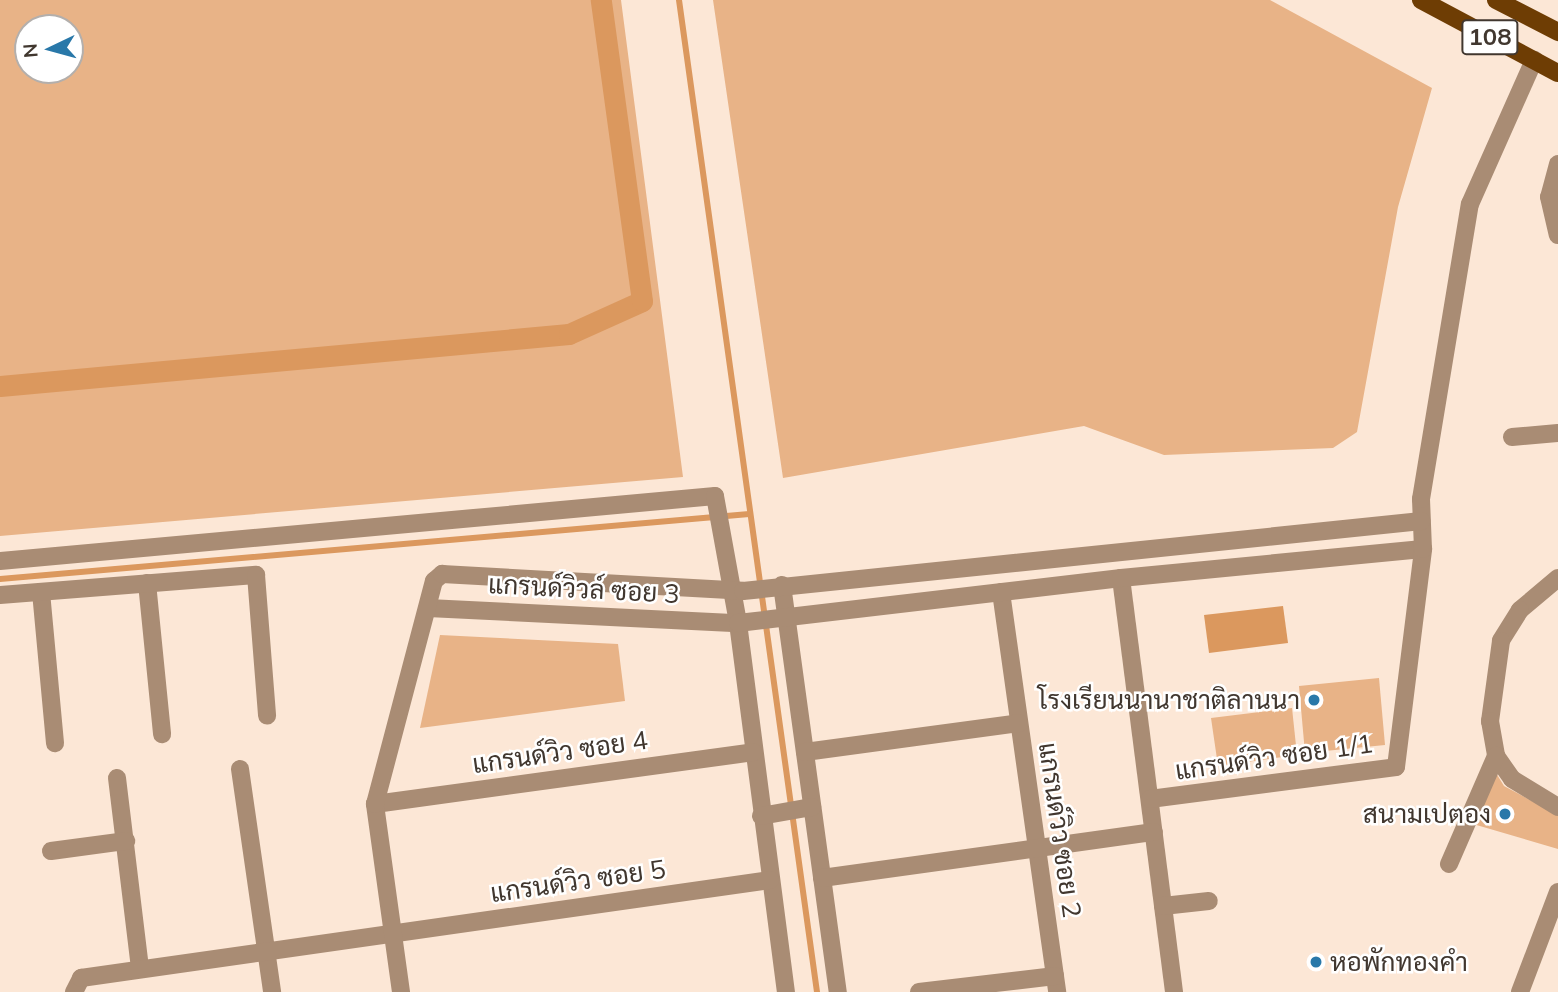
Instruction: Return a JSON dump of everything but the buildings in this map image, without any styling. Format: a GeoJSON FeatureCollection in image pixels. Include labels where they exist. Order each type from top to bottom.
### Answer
{"type":"FeatureCollection","features":[{"type":"Feature","properties":{"kind":"main road","name":"108"},"geometry":{"type":"LineString","coordinates":[[1421,0],[1558,73]]}},
{"type":"Feature","properties":{"kind":"main road","name":"108"},"geometry":{"type":"LineString","coordinates":[[1496,0],[1558,32]]}},
{"type":"Feature","properties":{"kind":"street"},"geometry":{"type":"LineString","coordinates":[[1423,549],[1420,521],[1471,204],[1534,60]]}},
{"type":"Feature","properties":{"kind":"street"},"geometry":{"type":"LineString","coordinates":[[1558,164],[1549,197],[1558,235]]}},
{"type":"Feature","properties":{"kind":"street"},"geometry":{"type":"LineString","coordinates":[[1512,437],[1558,433]]}},
{"type":"Feature","properties":{"kind":"street"},"geometry":{"type":"LineString","coordinates":[[0,561],[715,496],[738,591],[753,752],[768,815],[770,880],[786,992]]}},
{"type":"Feature","properties":{"kind":"street"},"geometry":{"type":"LineString","coordinates":[[401,992],[375,804],[434,581],[442,574],[738,591],[1420,521]]}},
{"type":"Feature","properties":{"kind":"street","name":"แกรนด์วิวล์ ซอย 3"},"geometry":{"type":"LineString","coordinates":[[428,608],[742,622],[1121,578],[1423,549]]}},
{"type":"Feature","properties":{"kind":"street","name":"แกรนด์วิว ซอย 1/1"},"geometry":{"type":"LineString","coordinates":[[1150,799],[1396,767],[1423,549]]}},
{"type":"Feature","properties":{"kind":"street"},"geometry":{"type":"LineString","coordinates":[[0,595],[256,575],[267,716]]}},
{"type":"Feature","properties":{"kind":"street"},"geometry":{"type":"LineString","coordinates":[[1121,578],[1174,992]]}},
{"type":"Feature","properties":{"kind":"street"},"geometry":{"type":"LineString","coordinates":[[1558,578],[1520,611],[1500,641],[1490,722],[1496,756],[1512,779],[1558,807]]}},
{"type":"Feature","properties":{"kind":"street"},"geometry":{"type":"LineString","coordinates":[[147,583],[162,734]]}},
{"type":"Feature","properties":{"kind":"street"},"geometry":{"type":"LineString","coordinates":[[778,586],[805,752],[804,808],[822,878],[838,992]]}},
{"type":"Feature","properties":{"kind":"street"},"geometry":{"type":"LineString","coordinates":[[41,592],[55,743]]}},
{"type":"Feature","properties":{"kind":"street","name":"แกรนด์วิว ซอย 2"},"geometry":{"type":"LineString","coordinates":[[1001,592],[1056,984]]}},
{"type":"Feature","properties":{"kind":"street"},"geometry":{"type":"LineString","coordinates":[[805,752],[1019,723]]}},
{"type":"Feature","properties":{"kind":"street","name":"แกรนด์วิว ซอย 4"},"geometry":{"type":"LineString","coordinates":[[375,804],[753,752]]}},
{"type":"Feature","properties":{"kind":"street"},"geometry":{"type":"LineString","coordinates":[[1448,864],[1496,756]]}},
{"type":"Feature","properties":{"kind":"street"},"geometry":{"type":"LineString","coordinates":[[240,769],[272,992]]}},
{"type":"Feature","properties":{"kind":"street"},"geometry":{"type":"LineString","coordinates":[[117,778],[140,969]]}},
{"type":"Feature","properties":{"kind":"street"},"geometry":{"type":"LineString","coordinates":[[768,815],[804,808]]}},
{"type":"Feature","properties":{"kind":"street"},"geometry":{"type":"LineString","coordinates":[[822,878],[1154,832]]}},
{"type":"Feature","properties":{"kind":"street"},"geometry":{"type":"LineString","coordinates":[[51,851],[125,841]]}},
{"type":"Feature","properties":{"kind":"street","name":"แกรนด์วิว ซอย 5"},"geometry":{"type":"LineString","coordinates":[[77,985],[140,969],[770,880]]}},
{"type":"Feature","properties":{"kind":"street"},"geometry":{"type":"LineString","coordinates":[[1520,992],[1558,892]]}},
{"type":"Feature","properties":{"kind":"street"},"geometry":{"type":"LineString","coordinates":[[1163,906],[1209,901]]}},
{"type":"Feature","properties":{"kind":"street"},"geometry":{"type":"LineString","coordinates":[[919,992],[1056,984]]}},
{"type":"Feature","properties":{"kind":"shaded area"},"geometry":{"type":"Polygon","coordinates":[[[0,0],[621,0],[683,477],[0,536],[0,0]]]}},
{"type":"Feature","properties":{"kind":"shaded area"},"geometry":{"type":"Polygon","coordinates":[[[713,0],[1270,0],[1432,88],[1398,207],[1357,432],[1333,448],[1164,455],[1084,426],[783,478],[713,0]]]}},
{"type":"Feature","properties":{"kind":"shaded area"},"geometry":{"type":"Polygon","coordinates":[[[1283,606],[1288,643],[1209,653],[1204,615],[1283,606]]]}},
{"type":"Feature","properties":{"kind":"shaded area"},"geometry":{"type":"Polygon","coordinates":[[[440,635],[618,644],[625,701],[420,728],[440,635]]]}},
{"type":"Feature","properties":{"kind":"shaded area"},"geometry":{"type":"Polygon","coordinates":[[[1379,678],[1385,745],[1305,753],[1299,686],[1379,678]]]}},
{"type":"Feature","properties":{"kind":"shaded area"},"geometry":{"type":"Polygon","coordinates":[[[1292,708],[1297,755],[1218,766],[1211,718],[1292,708]]]}},
{"type":"Feature","properties":{"kind":"shaded area","name":"สนามเปตอง"},"geometry":{"type":"Polygon","coordinates":[[[1496,773],[1504,786],[1558,815],[1558,849],[1473,824],[1496,773]]]}},
{"type":"Feature","properties":{"kind":"waterway"},"geometry":{"type":"LineString","coordinates":[[0,386],[569,334],[642,301],[601,0]]}},
{"type":"Feature","properties":{"kind":"waterway"},"geometry":{"type":"LineString","coordinates":[[679,0],[817,992]]}},
{"type":"Feature","properties":{"kind":"waterway"},"geometry":{"type":"LineString","coordinates":[[0,579],[749,514]]}},
{"type":"Feature","properties":{"kind":"place","name":"โรงเรียนนานาชาติลานนา"},"geometry":{"type":"Point","coordinates":[1314,700]}},
{"type":"Feature","properties":{"kind":"place","name":"สนามเปตอง"},"geometry":{"type":"Point","coordinates":[1505,814]}},
{"type":"Feature","properties":{"kind":"place","name":"หอพักทองคำ"},"geometry":{"type":"Point","coordinates":[1316,962]}}]}
